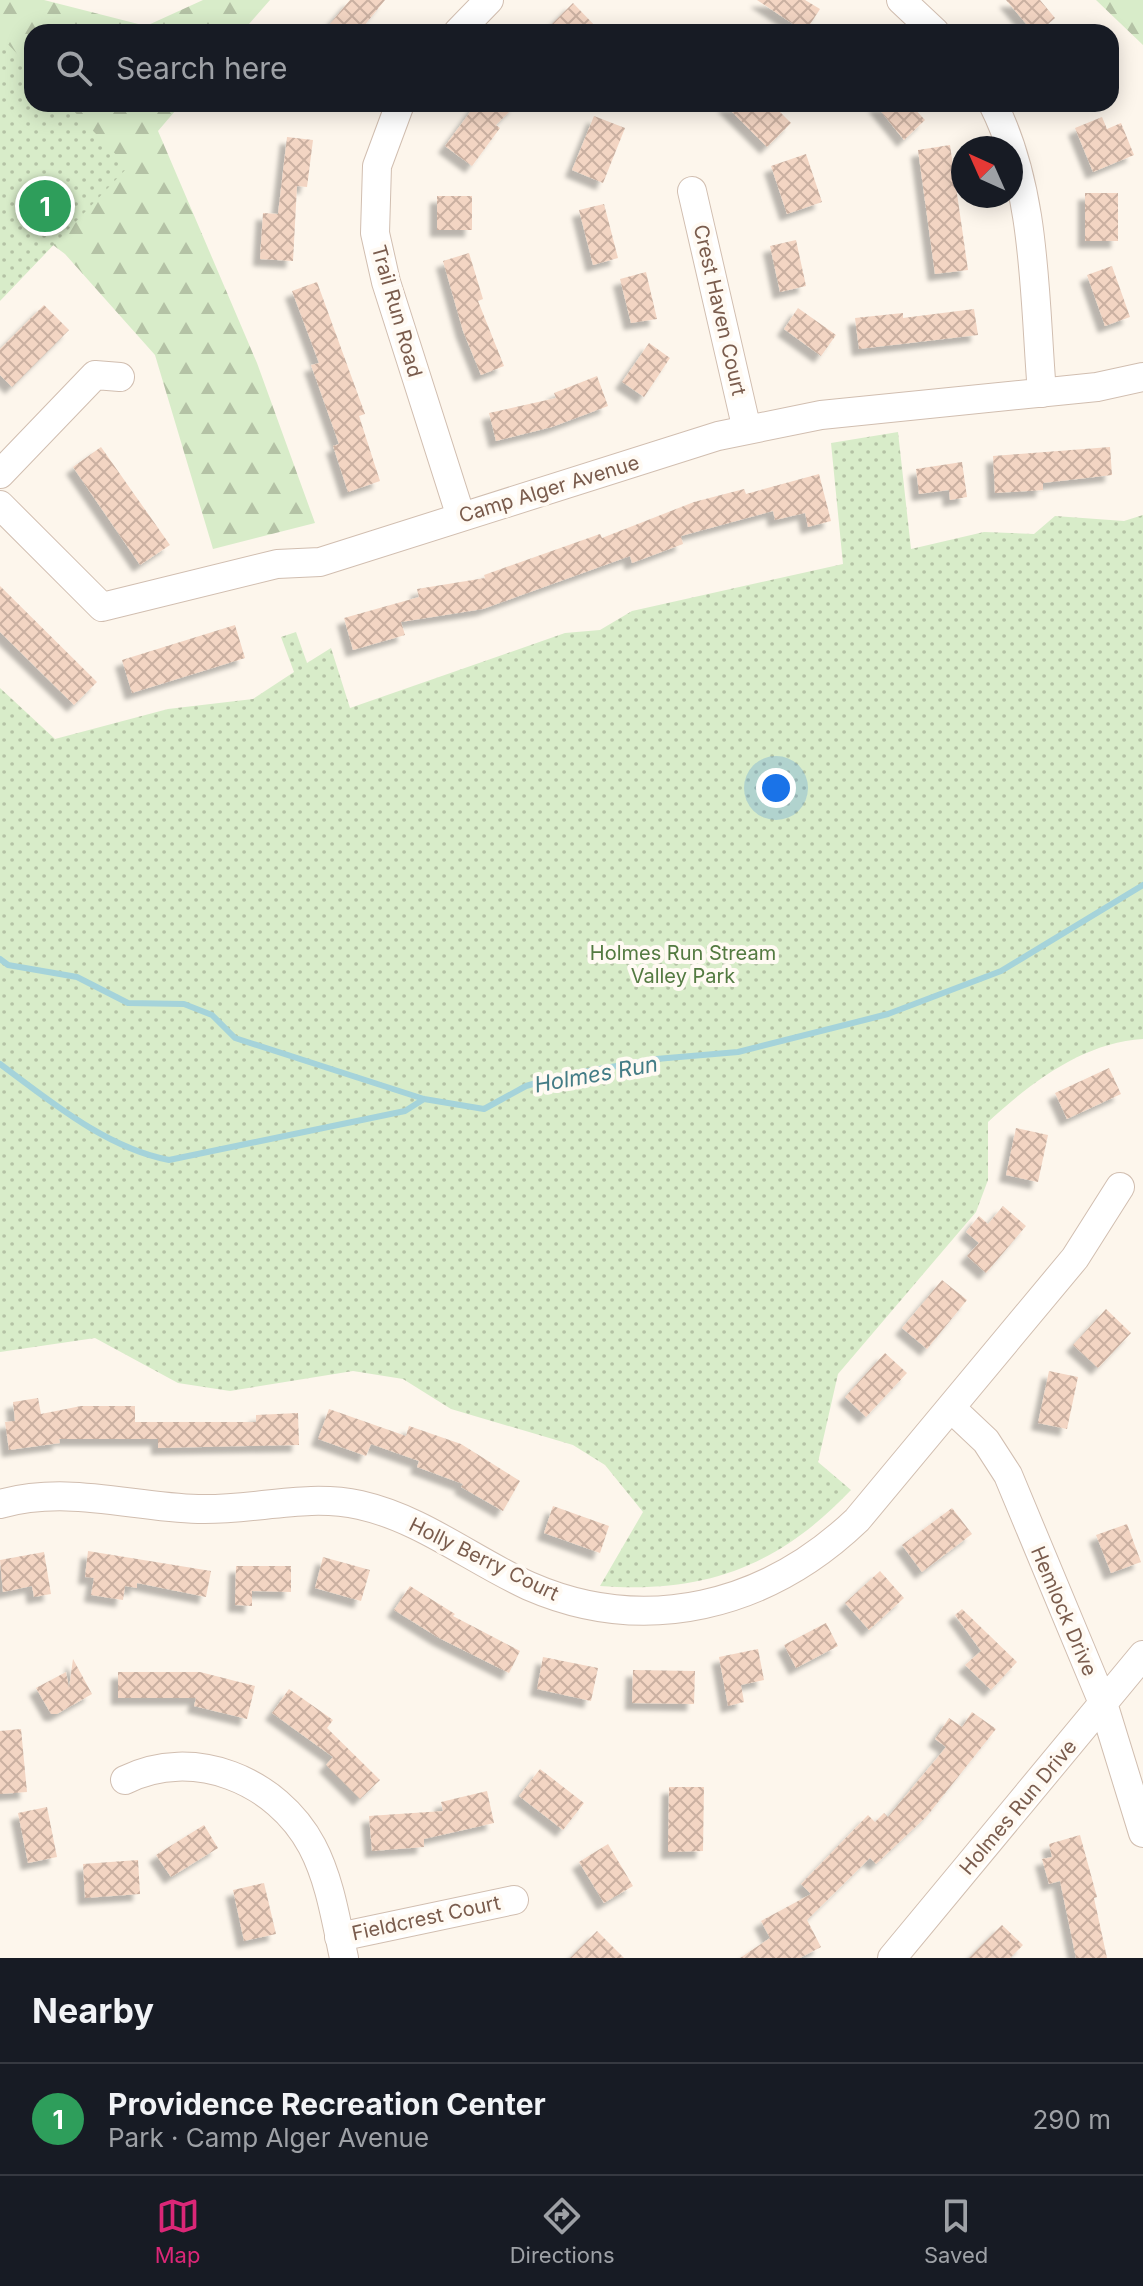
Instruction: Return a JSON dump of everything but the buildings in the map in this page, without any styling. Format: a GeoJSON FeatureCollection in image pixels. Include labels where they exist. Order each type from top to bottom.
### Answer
{"type":"FeatureCollection","features":[{"type":"Feature","properties":{"kind":"street"},"geometry":{"type":"LineString","coordinates":[[466,24],[489,0]]}},
{"type":"Feature","properties":{"kind":"street"},"geometry":{"type":"LineString","coordinates":[[901,0],[926,24]]}},
{"type":"Feature","properties":{"kind":"street","name":"Trail Run Road"},"geometry":{"type":"LineString","coordinates":[[397,112],[377,166],[375,233],[386,282],[461,517]]}},
{"type":"Feature","properties":{"kind":"street"},"geometry":{"type":"LineString","coordinates":[[996,112],[1018,164],[1042,393]]}},
{"type":"Feature","properties":{"kind":"street","name":"Crest Haven Court"},"geometry":{"type":"LineString","coordinates":[[692,191],[747,430]]}},
{"type":"Feature","properties":{"kind":"street"},"geometry":{"type":"LineString","coordinates":[[0,474],[95,375],[120,377]]}},
{"type":"Feature","properties":{"kind":"street","name":"Camp Alger Avenue"},"geometry":{"type":"LineString","coordinates":[[0,505],[102,607],[277,564],[320,562],[747,430],[821,415],[1097,387],[1143,377]]}},
{"type":"Feature","properties":{"kind":"street","name":"Holly Berry Court"},"geometry":{"type":"LineString","coordinates":[[0,1504],[49,1496],[85,1495],[195,1509],[235,1509],[293,1501],[360,1505],[417,1525],[529,1586],[564,1599],[627,1610],[687,1608],[760,1588],[796,1570],[830,1546],[880,1495],[1075,1258],[1120,1187]]}},
{"type":"Feature","properties":{"kind":"street","name":"Hemlock Drive"},"geometry":{"type":"LineString","coordinates":[[951,1408],[986,1441],[1008,1475],[1103,1703],[1143,1833]]}},
{"type":"Feature","properties":{"kind":"street","name":"Holmes Run Drive"},"geometry":{"type":"LineString","coordinates":[[892,1958],[1143,1655]]}},
{"type":"Feature","properties":{"kind":"street"},"geometry":{"type":"LineString","coordinates":[[125,1780],[163,1766],[188,1764],[233,1776],[271,1798],[304,1832],[314,1849],[326,1879],[341,1948]]}},
{"type":"Feature","properties":{"kind":"street","name":"Fieldcrest Court"},"geometry":{"type":"LineString","coordinates":[[341,1948],[514,1900]]}},
{"type":"Feature","properties":{"kind":"green space"},"geometry":{"type":"Polygon","coordinates":[[[0,0],[44,0],[138,24],[24,24],[24,112],[174,112],[158,131],[257,363],[315,523],[213,549],[155,355],[65,254],[53,245],[0,300],[0,0]]]}},
{"type":"Feature","properties":{"kind":"green space"},"geometry":{"type":"Polygon","coordinates":[[[203,0],[270,0],[249,24],[150,24],[203,0]]]}},
{"type":"Feature","properties":{"kind":"green space"},"geometry":{"type":"Polygon","coordinates":[[[1096,0],[1143,0],[1143,45],[1096,0]]]}},
{"type":"Feature","properties":{"kind":"green space"},"geometry":{"type":"Polygon","coordinates":[[[0,36],[24,61],[24,112],[75,112],[128,167],[0,301],[0,36]]]}},
{"type":"Feature","properties":{"kind":"green space","name":"Holmes Run Stream Valley Park"},"geometry":{"type":"Polygon","coordinates":[[[898,432],[911,549],[984,532],[1034,534],[1055,516],[1124,521],[1143,515],[1143,1039],[1121,1042],[1079,1056],[1040,1079],[988,1122],[988,1180],[976,1212],[838,1374],[818,1462],[851,1490],[796,1538],[738,1570],[673,1585],[600,1586],[643,1512],[605,1465],[573,1445],[451,1409],[403,1379],[353,1371],[230,1391],[178,1383],[95,1338],[0,1352],[0,688],[55,739],[168,709],[253,699],[294,672],[281,637],[296,632],[307,663],[331,648],[350,708],[565,633],[600,630],[632,611],[843,564],[831,443],[898,432]]]}},
{"type":"Feature","properties":{"kind":"waterway","name":"Holmes Run"},"geometry":{"type":"LineString","coordinates":[[0,959],[8,965],[77,977],[128,1003],[184,1004],[212,1015],[235,1038],[424,1099],[484,1109],[526,1086],[560,1076],[656,1059],[738,1052],[888,1014],[1001,971],[1143,885]]}},
{"type":"Feature","properties":{"kind":"waterway"},"geometry":{"type":"LineString","coordinates":[[0,1064],[101,1134],[146,1154],[169,1160],[405,1111],[424,1099]]}},
{"type":"Feature","properties":{"kind":"place","name":"Providence Recreation Center"},"geometry":{"type":"Point","coordinates":[45,206]}}]}
